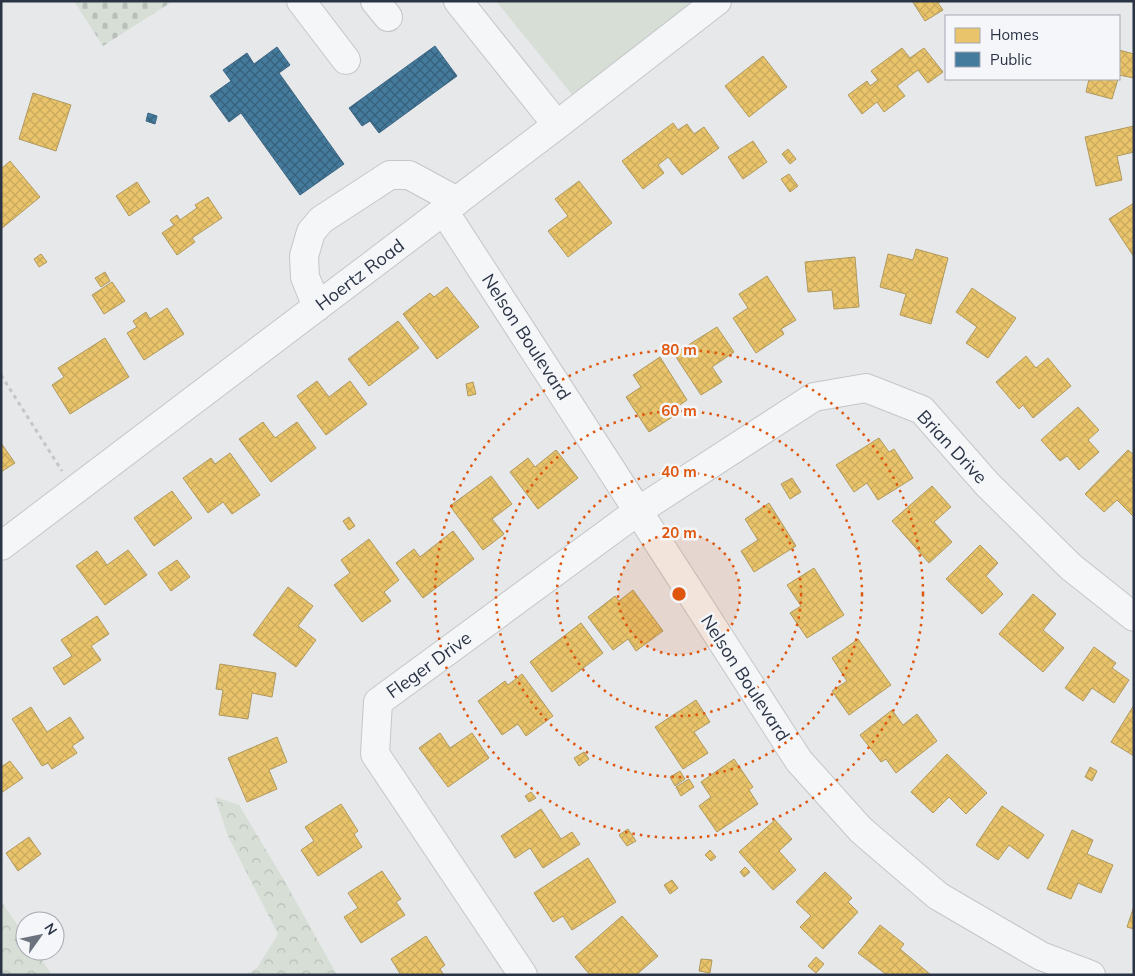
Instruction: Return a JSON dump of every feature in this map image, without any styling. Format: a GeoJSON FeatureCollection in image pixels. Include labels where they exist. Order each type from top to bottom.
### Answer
{"type":"FeatureCollection","features":[{"type":"Feature","properties":{"kind":"street"},"geometry":{"type":"LineString","coordinates":[[301,1],[346,60]]}},
{"type":"Feature","properties":{"kind":"street"},"geometry":{"type":"LineString","coordinates":[[458,1],[557,125]]}},
{"type":"Feature","properties":{"kind":"street","name":"Hoertz Road"},"geometry":{"type":"LineString","coordinates":[[1,546],[557,125],[717,1]]}},
{"type":"Feature","properties":{"kind":"street"},"geometry":{"type":"LineString","coordinates":[[317,307],[305,277],[304,256],[311,232],[321,220],[390,174],[409,175],[450,206]]}},
{"type":"Feature","properties":{"kind":"street","name":"Nelson Boulevard"},"geometry":{"type":"LineString","coordinates":[[450,206],[638,511],[799,761],[861,830],[938,896],[1041,956],[1091,975]]}},
{"type":"Feature","properties":{"kind":"street","name":"Brian Drive"},"geometry":{"type":"LineString","coordinates":[[638,511],[814,397],[866,388],[922,410],[987,484],[1070,567],[1134,617]]}},
{"type":"Feature","properties":{"kind":"street","name":"Fleger Drive"},"geometry":{"type":"LineString","coordinates":[[523,975],[375,754],[378,702],[638,511]]}},
{"type":"Feature","properties":{"kind":"path"},"geometry":{"type":"LineString","coordinates":[[1,375],[62,471]]}},
{"type":"Feature","properties":{"kind":"green space"},"geometry":{"type":"Polygon","coordinates":[[[74,1],[173,1],[103,46],[74,1]]]}},
{"type":"Feature","properties":{"kind":"green space"},"geometry":{"type":"Polygon","coordinates":[[[496,1],[698,1],[574,97],[496,1]]]}},
{"type":"Feature","properties":{"kind":"green space"},"geometry":{"type":"Polygon","coordinates":[[[215,797],[239,805],[284,880],[337,975],[245,975],[257,968],[278,934],[228,836],[215,797]]]}},
{"type":"Feature","properties":{"kind":"green space"},"geometry":{"type":"Polygon","coordinates":[[[1,901],[15,921],[15,961],[43,961],[52,975],[1,975],[1,901]]]}},
{"type":"Feature","properties":{"kind":"building: Homes"},"geometry":{"type":"Polygon","coordinates":[[[912,1],[941,1],[938,3],[943,10],[925,21],[912,1]]]}},
{"type":"Feature","properties":{"kind":"building: Homes"},"geometry":{"type":"Polygon","coordinates":[[[902,48],[910,58],[924,48],[943,72],[928,83],[918,70],[897,86],[905,96],[884,112],[877,102],[862,114],[848,95],[867,81],[870,86],[878,80],[871,71],[902,48]]]}},
{"type":"Feature","properties":{"kind":"building: Homes"},"geometry":{"type":"Polygon","coordinates":[[[1120,50],[1134,54],[1134,78],[1120,75],[1120,50]]]}},
{"type":"Feature","properties":{"kind":"building: Homes"},"geometry":{"type":"Polygon","coordinates":[[[763,56],[787,87],[749,117],[725,86],[763,56]]]}},
{"type":"Feature","properties":{"kind":"building: Homes"},"geometry":{"type":"Polygon","coordinates":[[[1089,80],[1118,80],[1112,99],[1086,92],[1089,80]]]}},
{"type":"Feature","properties":{"kind":"building: Homes"},"geometry":{"type":"Polygon","coordinates":[[[33,93],[71,105],[56,151],[19,139],[33,93]]]}},
{"type":"Feature","properties":{"kind":"building: Homes"},"geometry":{"type":"Polygon","coordinates":[[[673,123],[678,130],[687,124],[694,134],[704,127],[719,148],[682,175],[668,157],[658,165],[664,173],[643,189],[622,161],[673,123]]]}},
{"type":"Feature","properties":{"kind":"building: Homes"},"geometry":{"type":"Polygon","coordinates":[[[1134,126],[1134,152],[1117,156],[1122,180],[1096,186],[1085,137],[1134,126]]]}},
{"type":"Feature","properties":{"kind":"building: Homes"},"geometry":{"type":"Polygon","coordinates":[[[753,141],[767,162],[743,179],[728,157],[753,141]]]}},
{"type":"Feature","properties":{"kind":"building: Homes"},"geometry":{"type":"Polygon","coordinates":[[[788,149],[796,159],[790,164],[782,154],[788,149]]]}},
{"type":"Feature","properties":{"kind":"building: Homes"},"geometry":{"type":"Polygon","coordinates":[[[10,161],[40,197],[1,229],[1,169],[10,161]]]}},
{"type":"Feature","properties":{"kind":"building: Homes"},"geometry":{"type":"Polygon","coordinates":[[[789,174],[798,186],[790,192],[781,179],[789,174]]]}},
{"type":"Feature","properties":{"kind":"building: Homes"},"geometry":{"type":"Polygon","coordinates":[[[579,181],[612,223],[568,257],[548,231],[568,216],[555,199],[579,181]]]}},
{"type":"Feature","properties":{"kind":"building: Homes"},"geometry":{"type":"Polygon","coordinates":[[[137,182],[150,202],[129,216],[116,196],[137,182]]]}},
{"type":"Feature","properties":{"kind":"building: Homes"},"geometry":{"type":"Polygon","coordinates":[[[208,197],[222,218],[192,238],[195,242],[177,255],[162,233],[174,225],[170,220],[177,215],[180,220],[197,208],[195,205],[208,197]]]}},
{"type":"Feature","properties":{"kind":"building: Homes"},"geometry":{"type":"Polygon","coordinates":[[[1134,203],[1134,257],[1109,219],[1134,203]]]}},
{"type":"Feature","properties":{"kind":"building: Homes"},"geometry":{"type":"Polygon","coordinates":[[[916,249],[948,258],[931,324],[900,315],[906,294],[880,287],[888,254],[913,260],[916,249]]]}},
{"type":"Feature","properties":{"kind":"building: Homes"},"geometry":{"type":"Polygon","coordinates":[[[41,254],[47,262],[39,267],[34,259],[41,254]]]}},
{"type":"Feature","properties":{"kind":"building: Homes"},"geometry":{"type":"Polygon","coordinates":[[[855,257],[859,307],[834,309],[832,290],[808,292],[805,262],[855,257]]]}},
{"type":"Feature","properties":{"kind":"building: Homes"},"geometry":{"type":"Polygon","coordinates":[[[105,272],[110,281],[101,287],[95,278],[105,272]]]}},
{"type":"Feature","properties":{"kind":"building: Homes"},"geometry":{"type":"Polygon","coordinates":[[[767,276],[796,320],[781,329],[784,334],[756,353],[733,318],[748,308],[739,294],[767,276]]]}},
{"type":"Feature","properties":{"kind":"building: Homes"},"geometry":{"type":"Polygon","coordinates":[[[112,282],[125,301],[104,314],[92,295],[112,282]]]}},
{"type":"Feature","properties":{"kind":"building: Homes"},"geometry":{"type":"Polygon","coordinates":[[[447,287],[479,327],[437,359],[403,314],[430,293],[434,297],[447,287]]]}},
{"type":"Feature","properties":{"kind":"building: Homes"},"geometry":{"type":"Polygon","coordinates":[[[972,288],[1016,318],[988,358],[966,343],[977,327],[956,312],[972,288]]]}},
{"type":"Feature","properties":{"kind":"building: Homes"},"geometry":{"type":"Polygon","coordinates":[[[167,308],[184,334],[144,360],[127,333],[137,327],[133,321],[146,312],[150,319],[167,308]]]}},
{"type":"Feature","properties":{"kind":"building: Homes"},"geometry":{"type":"Polygon","coordinates":[[[398,321],[419,348],[369,386],[348,359],[398,321]]]}},
{"type":"Feature","properties":{"kind":"building: Homes"},"geometry":{"type":"Polygon","coordinates":[[[717,327],[734,352],[712,367],[722,382],[701,395],[674,354],[717,327]]]}},
{"type":"Feature","properties":{"kind":"building: Homes"},"geometry":{"type":"Polygon","coordinates":[[[105,338],[129,377],[70,414],[52,385],[64,377],[58,368],[105,338]]]}},
{"type":"Feature","properties":{"kind":"building: Homes"},"geometry":{"type":"Polygon","coordinates":[[[1026,356],[1036,368],[1048,358],[1071,386],[1033,418],[1023,405],[1019,409],[996,382],[1026,356]]]}},
{"type":"Feature","properties":{"kind":"building: Homes"},"geometry":{"type":"Polygon","coordinates":[[[660,357],[687,400],[674,409],[677,414],[649,432],[626,397],[641,387],[633,375],[660,357]]]}},
{"type":"Feature","properties":{"kind":"building: Homes"},"geometry":{"type":"Polygon","coordinates":[[[317,381],[329,397],[350,381],[367,404],[326,435],[297,396],[317,381]]]}},
{"type":"Feature","properties":{"kind":"building: Homes"},"geometry":{"type":"Polygon","coordinates":[[[473,382],[476,394],[468,396],[466,384],[473,382]]]}},
{"type":"Feature","properties":{"kind":"building: Homes"},"geometry":{"type":"Polygon","coordinates":[[[1078,407],[1099,430],[1088,440],[1099,452],[1079,470],[1067,456],[1060,461],[1041,440],[1078,407]]]}},
{"type":"Feature","properties":{"kind":"building: Homes"},"geometry":{"type":"Polygon","coordinates":[[[263,422],[275,438],[297,422],[316,448],[271,482],[239,439],[263,422]]]}},
{"type":"Feature","properties":{"kind":"building: Homes"},"geometry":{"type":"Polygon","coordinates":[[[879,438],[889,452],[894,449],[913,478],[878,500],[867,483],[854,492],[836,465],[879,438]]]}},
{"type":"Feature","properties":{"kind":"building: Homes"},"geometry":{"type":"Polygon","coordinates":[[[1,443],[15,463],[1,472],[1,443]]]}},
{"type":"Feature","properties":{"kind":"building: Homes"},"geometry":{"type":"Polygon","coordinates":[[[556,450],[578,478],[538,509],[510,472],[528,458],[535,467],[556,450]]]}},
{"type":"Feature","properties":{"kind":"building: Homes"},"geometry":{"type":"Polygon","coordinates":[[[1128,450],[1134,455],[1134,517],[1117,500],[1104,512],[1085,494],[1128,450]]]}},
{"type":"Feature","properties":{"kind":"building: Homes"},"geometry":{"type":"Polygon","coordinates":[[[230,453],[260,495],[232,514],[223,502],[208,513],[183,478],[211,458],[215,464],[230,453]]]}},
{"type":"Feature","properties":{"kind":"building: Homes"},"geometry":{"type":"Polygon","coordinates":[[[491,476],[512,504],[492,519],[504,534],[483,550],[450,506],[491,476]]]}},
{"type":"Feature","properties":{"kind":"building: Homes"},"geometry":{"type":"Polygon","coordinates":[[[792,478],[801,492],[790,499],[781,484],[792,478]]]}},
{"type":"Feature","properties":{"kind":"building: Homes"},"geometry":{"type":"Polygon","coordinates":[[[932,486],[951,507],[934,522],[952,542],[929,563],[892,521],[932,486]]]}},
{"type":"Feature","properties":{"kind":"building: Homes"},"geometry":{"type":"Polygon","coordinates":[[[172,491],[192,518],[154,546],[134,518],[172,491]]]}},
{"type":"Feature","properties":{"kind":"building: Homes"},"geometry":{"type":"Polygon","coordinates":[[[769,503],[796,546],[754,572],[741,551],[758,540],[745,519],[769,503]]]}},
{"type":"Feature","properties":{"kind":"building: Homes"},"geometry":{"type":"Polygon","coordinates":[[[349,517],[355,526],[349,530],[343,521],[349,517]]]}},
{"type":"Feature","properties":{"kind":"building: Homes"},"geometry":{"type":"Polygon","coordinates":[[[453,531],[474,559],[423,598],[396,563],[414,549],[420,557],[453,531]]]}},
{"type":"Feature","properties":{"kind":"building: Homes"},"geometry":{"type":"Polygon","coordinates":[[[369,539],[399,580],[384,592],[391,601],[362,622],[334,585],[350,573],[341,560],[369,539]]]}},
{"type":"Feature","properties":{"kind":"building: Homes"},"geometry":{"type":"Polygon","coordinates":[[[980,545],[998,563],[986,576],[1003,594],[982,614],[946,579],[980,545]]]}},
{"type":"Feature","properties":{"kind":"building: Homes"},"geometry":{"type":"Polygon","coordinates":[[[128,550],[147,575],[105,605],[76,566],[97,551],[107,565],[128,550]]]}},
{"type":"Feature","properties":{"kind":"building: Homes"},"geometry":{"type":"Polygon","coordinates":[[[177,560],[190,577],[171,591],[158,573],[177,560]]]}},
{"type":"Feature","properties":{"kind":"building: Homes"},"geometry":{"type":"Polygon","coordinates":[[[814,568],[844,615],[807,638],[790,613],[801,606],[787,585],[814,568]]]}},
{"type":"Feature","properties":{"kind":"building: Homes"},"geometry":{"type":"Polygon","coordinates":[[[288,587],[313,606],[298,626],[316,640],[296,667],[253,635],[288,587]]]}},
{"type":"Feature","properties":{"kind":"building: Homes"},"geometry":{"type":"Polygon","coordinates":[[[633,590],[663,631],[636,651],[628,639],[613,650],[588,617],[615,596],[619,601],[633,590]]]}},
{"type":"Feature","properties":{"kind":"building: Homes"},"geometry":{"type":"Polygon","coordinates":[[[1033,594],[1056,614],[1043,630],[1064,648],[1043,672],[999,634],[1033,594]]]}},
{"type":"Feature","properties":{"kind":"building: Homes"},"geometry":{"type":"Polygon","coordinates":[[[97,616],[109,634],[91,646],[101,660],[64,685],[53,668],[72,656],[61,640],[97,616]]]}},
{"type":"Feature","properties":{"kind":"building: Homes"},"geometry":{"type":"Polygon","coordinates":[[[581,623],[603,653],[552,692],[530,662],[581,623]]]}},
{"type":"Feature","properties":{"kind":"building: Homes"},"geometry":{"type":"Polygon","coordinates":[[[858,639],[891,685],[849,715],[832,691],[847,681],[832,658],[858,639]]]}},
{"type":"Feature","properties":{"kind":"building: Homes"},"geometry":{"type":"Polygon","coordinates":[[[1094,647],[1116,663],[1112,668],[1129,680],[1114,703],[1092,688],[1083,701],[1065,688],[1094,647]]]}},
{"type":"Feature","properties":{"kind":"building: Homes"},"geometry":{"type":"Polygon","coordinates":[[[220,664],[276,673],[272,697],[252,693],[248,719],[219,715],[223,690],[216,689],[220,664]]]}},
{"type":"Feature","properties":{"kind":"building: Homes"},"geometry":{"type":"Polygon","coordinates":[[[522,674],[553,716],[526,736],[518,724],[502,735],[478,701],[505,681],[508,685],[522,674]]]}},
{"type":"Feature","properties":{"kind":"building: Homes"},"geometry":{"type":"Polygon","coordinates":[[[696,700],[710,722],[694,732],[708,753],[683,769],[655,727],[696,700]]]}},
{"type":"Feature","properties":{"kind":"building: Homes"},"geometry":{"type":"Polygon","coordinates":[[[1134,705],[1134,756],[1111,742],[1134,705]]]}},
{"type":"Feature","properties":{"kind":"building: Homes"},"geometry":{"type":"Polygon","coordinates":[[[31,707],[47,732],[70,717],[84,738],[72,746],[77,753],[52,769],[48,763],[42,766],[12,719],[31,707]]]}},
{"type":"Feature","properties":{"kind":"building: Homes"},"geometry":{"type":"Polygon","coordinates":[[[892,710],[903,725],[917,714],[937,741],[896,773],[886,759],[881,762],[860,735],[892,710]]]}},
{"type":"Feature","properties":{"kind":"building: Homes"},"geometry":{"type":"Polygon","coordinates":[[[440,733],[450,748],[472,733],[489,758],[448,787],[419,748],[440,733]]]}},
{"type":"Feature","properties":{"kind":"building: Homes"},"geometry":{"type":"Polygon","coordinates":[[[277,737],[287,762],[269,770],[277,789],[247,802],[228,758],[277,737]]]}},
{"type":"Feature","properties":{"kind":"building: Homes"},"geometry":{"type":"Polygon","coordinates":[[[584,752],[589,759],[579,766],[574,758],[584,752]]]}},
{"type":"Feature","properties":{"kind":"building: Homes"},"geometry":{"type":"Polygon","coordinates":[[[947,754],[987,793],[966,814],[949,797],[933,813],[911,792],[947,754]]]}},
{"type":"Feature","properties":{"kind":"building: Homes"},"geometry":{"type":"Polygon","coordinates":[[[734,759],[753,787],[749,790],[758,804],[717,832],[699,806],[711,797],[701,782],[734,759]]]}},
{"type":"Feature","properties":{"kind":"building: Homes"},"geometry":{"type":"Polygon","coordinates":[[[10,761],[23,778],[1,793],[1,767],[10,761]]]}},
{"type":"Feature","properties":{"kind":"building: Homes"},"geometry":{"type":"Polygon","coordinates":[[[1090,767],[1097,771],[1092,781],[1085,777],[1090,767]]]}},
{"type":"Feature","properties":{"kind":"building: Homes"},"geometry":{"type":"Polygon","coordinates":[[[680,771],[685,779],[675,786],[670,777],[680,771]]]}},
{"type":"Feature","properties":{"kind":"building: Homes"},"geometry":{"type":"Polygon","coordinates":[[[689,779],[694,787],[681,796],[676,787],[689,779]]]}},
{"type":"Feature","properties":{"kind":"building: Homes"},"geometry":{"type":"Polygon","coordinates":[[[531,792],[536,798],[529,802],[525,796],[531,792]]]}},
{"type":"Feature","properties":{"kind":"building: Homes"},"geometry":{"type":"Polygon","coordinates":[[[341,804],[358,831],[354,834],[362,847],[318,876],[301,850],[314,841],[305,827],[341,804]]]}},
{"type":"Feature","properties":{"kind":"building: Homes"},"geometry":{"type":"Polygon","coordinates":[[[1002,806],[1044,835],[1028,859],[1009,845],[998,860],[976,845],[1002,806]]]}},
{"type":"Feature","properties":{"kind":"building: Homes"},"geometry":{"type":"Polygon","coordinates":[[[541,809],[561,839],[572,832],[580,844],[543,868],[530,848],[515,858],[501,836],[541,809]]]}},
{"type":"Feature","properties":{"kind":"building: Homes"},"geometry":{"type":"Polygon","coordinates":[[[775,820],[792,839],[779,851],[796,870],[773,890],[739,852],[775,820]]]}},
{"type":"Feature","properties":{"kind":"building: Homes"},"geometry":{"type":"Polygon","coordinates":[[[628,829],[636,841],[627,846],[619,835],[628,829]]]}},
{"type":"Feature","properties":{"kind":"building: Homes"},"geometry":{"type":"Polygon","coordinates":[[[1072,830],[1093,840],[1087,854],[1113,865],[1101,893],[1078,883],[1071,899],[1047,889],[1072,830]]]}},
{"type":"Feature","properties":{"kind":"building: Homes"},"geometry":{"type":"Polygon","coordinates":[[[29,837],[41,854],[18,871],[6,853],[29,837]]]}},
{"type":"Feature","properties":{"kind":"building: Homes"},"geometry":{"type":"Polygon","coordinates":[[[710,850],[716,857],[711,861],[705,855],[710,850]]]}},
{"type":"Feature","properties":{"kind":"building: Homes"},"geometry":{"type":"Polygon","coordinates":[[[588,858],[616,902],[572,930],[563,916],[553,922],[534,893],[588,858]]]}},
{"type":"Feature","properties":{"kind":"building: Homes"},"geometry":{"type":"Polygon","coordinates":[[[745,867],[750,872],[744,877],[740,872],[745,867]]]}},
{"type":"Feature","properties":{"kind":"building: Homes"},"geometry":{"type":"Polygon","coordinates":[[[382,871],[401,899],[396,902],[405,915],[361,943],[344,917],[358,908],[348,893],[382,871]]]}},
{"type":"Feature","properties":{"kind":"building: Homes"},"geometry":{"type":"Polygon","coordinates":[[[825,872],[852,898],[848,902],[858,912],[823,949],[800,927],[811,916],[796,902],[825,872]]]}},
{"type":"Feature","properties":{"kind":"building: Homes"},"geometry":{"type":"Polygon","coordinates":[[[672,880],[678,888],[670,894],[664,885],[672,880]]]}},
{"type":"Feature","properties":{"kind":"building: Homes"},"geometry":{"type":"Polygon","coordinates":[[[1134,906],[1134,929],[1127,927],[1134,906]]]}},
{"type":"Feature","properties":{"kind":"building: Homes"},"geometry":{"type":"Polygon","coordinates":[[[622,916],[658,956],[636,975],[590,975],[575,957],[622,916]]]}},
{"type":"Feature","properties":{"kind":"building: Homes"},"geometry":{"type":"Polygon","coordinates":[[[880,925],[904,944],[900,949],[931,975],[887,975],[858,953],[880,925]]]}},
{"type":"Feature","properties":{"kind":"building: Homes"},"geometry":{"type":"Polygon","coordinates":[[[426,936],[445,965],[440,969],[444,975],[401,975],[391,959],[426,936]]]}},
{"type":"Feature","properties":{"kind":"building: Homes"},"geometry":{"type":"Polygon","coordinates":[[[816,957],[824,964],[816,973],[808,966],[816,957]]]}},
{"type":"Feature","properties":{"kind":"building: Homes"},"geometry":{"type":"Polygon","coordinates":[[[701,959],[712,960],[710,973],[699,971],[701,959]]]}},
{"type":"Feature","properties":{"kind":"building: Public"},"geometry":{"type":"Polygon","coordinates":[[[435,46],[457,76],[379,133],[370,121],[362,126],[349,108],[435,46]]]}},
{"type":"Feature","properties":{"kind":"building: Public"},"geometry":{"type":"Polygon","coordinates":[[[277,47],[290,65],[279,73],[344,164],[300,195],[241,113],[229,122],[210,96],[231,81],[223,70],[247,53],[254,64],[277,47]]]}},
{"type":"Feature","properties":{"kind":"building: Public"},"geometry":{"type":"Polygon","coordinates":[[[148,113],[157,116],[155,124],[146,121],[148,113]]]}}]}
